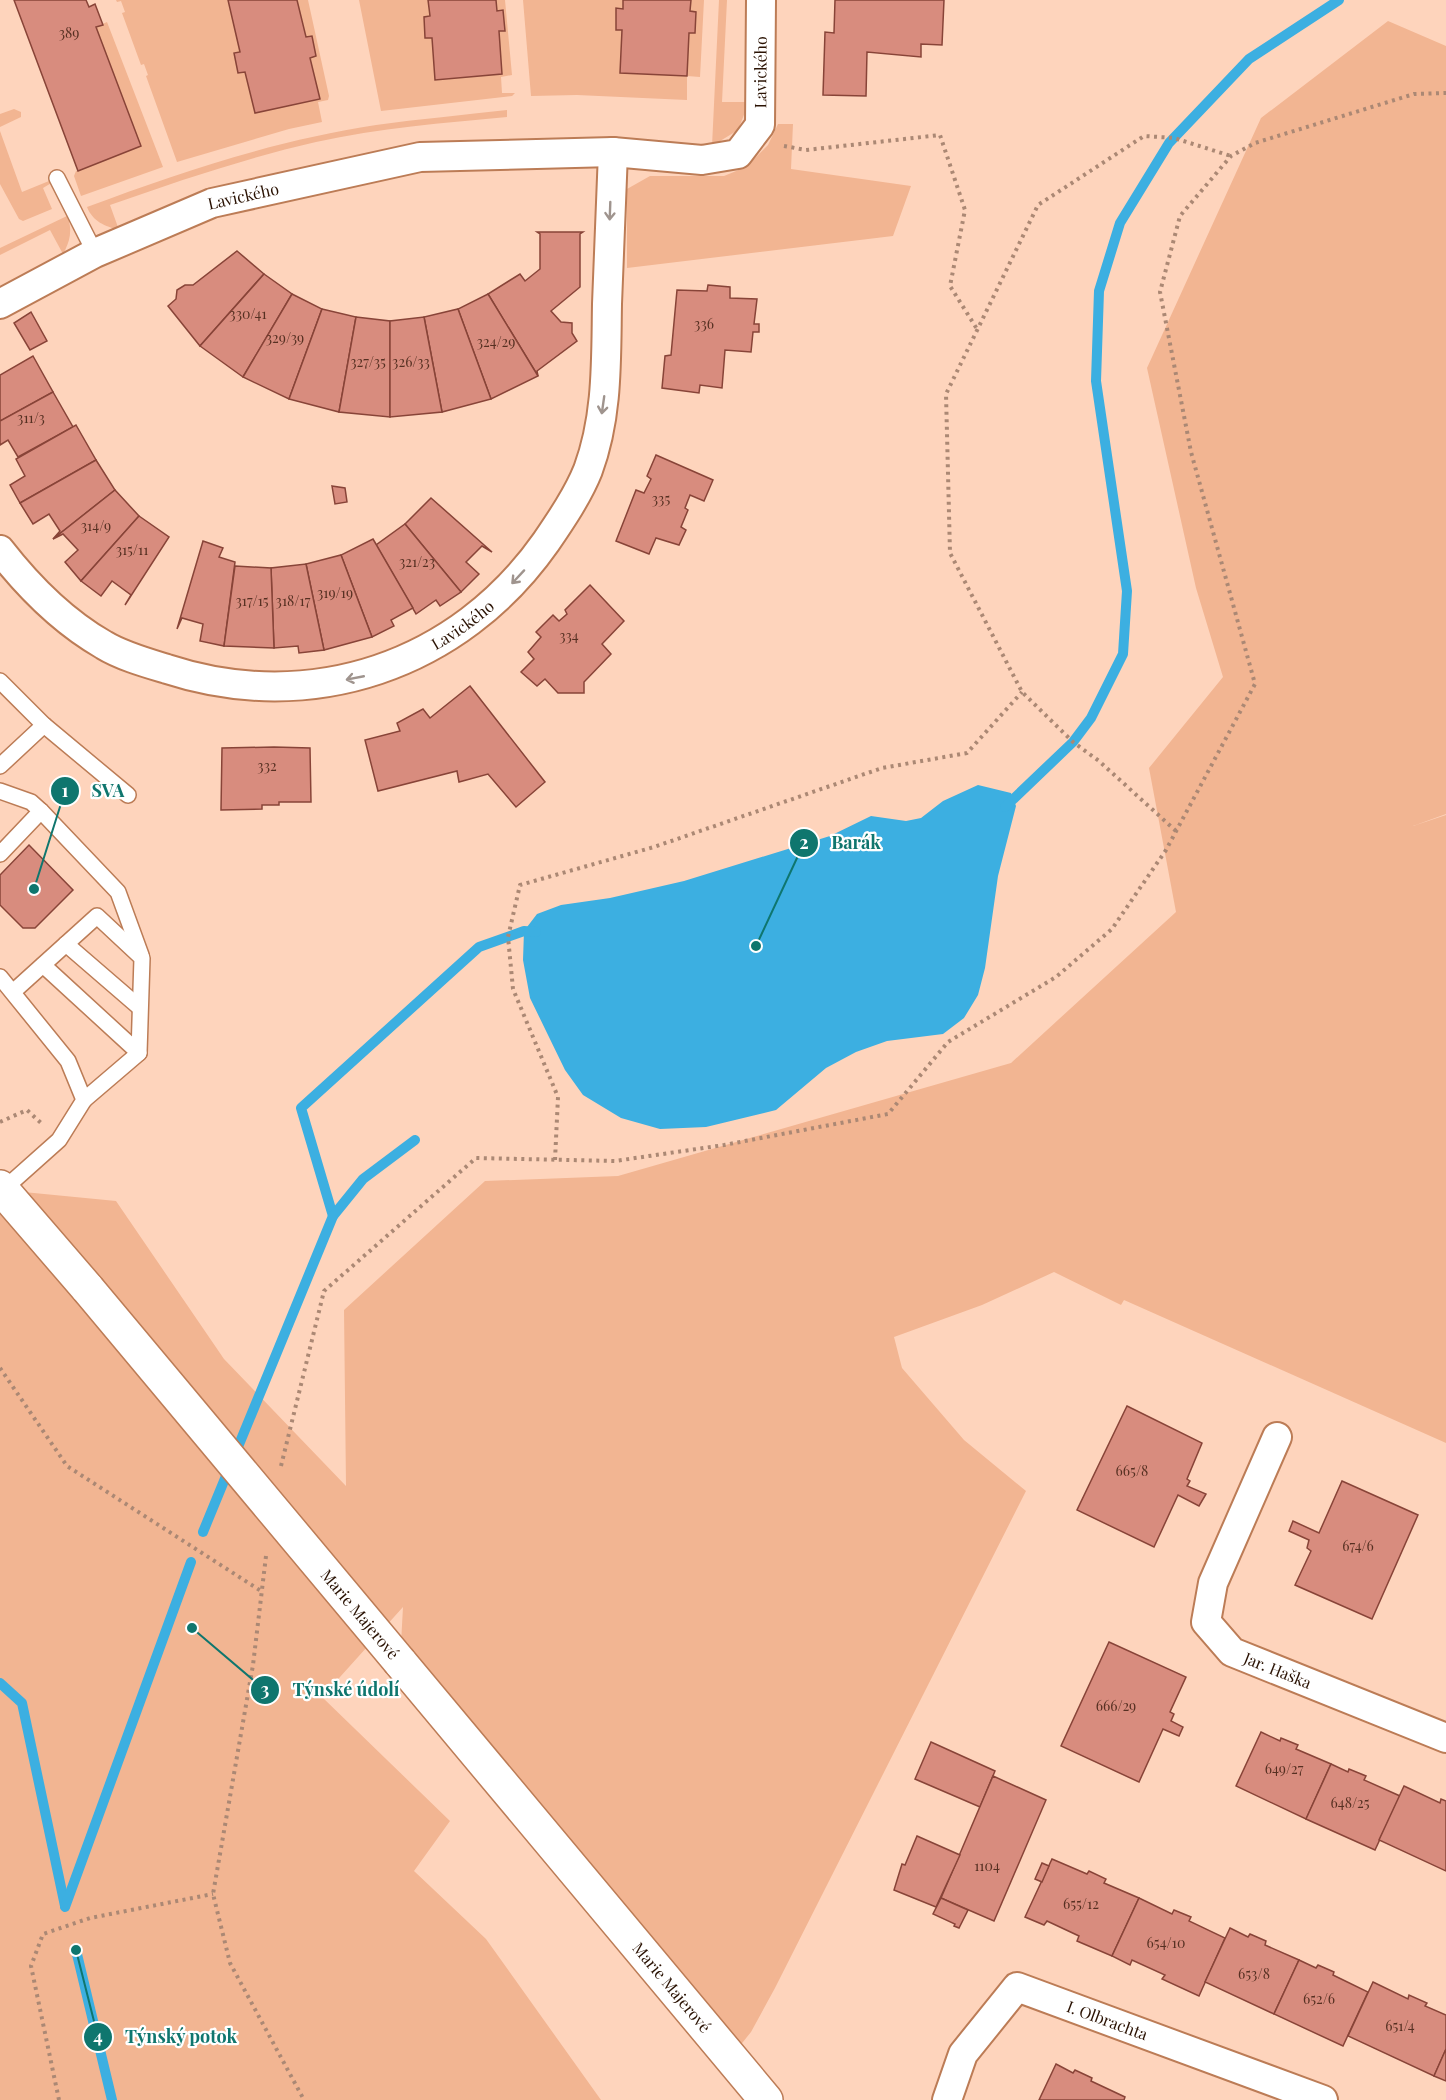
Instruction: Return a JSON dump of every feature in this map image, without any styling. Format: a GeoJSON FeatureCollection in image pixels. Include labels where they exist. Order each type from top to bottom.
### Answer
{"type":"FeatureCollection","features":[{"type":"Feature","properties":{"kind":"street","name":"Lavického"},"geometry":{"type":"LineString","coordinates":[[0,304],[94,253],[212,202],[420,157],[613,152],[702,160],[738,154],[760,125],[761,0]]}},
{"type":"Feature","properties":{"kind":"street","name":"Lavického"},"geometry":{"type":"LineString","coordinates":[[0,550],[60,613],[105,646],[203,681],[261,687],[313,686],[363,676],[433,647],[493,604],[530,565],[560,523],[588,470],[605,405],[613,152]]}},
{"type":"Feature","properties":{"kind":"street","name":"Marie Majerové"},"geometry":{"type":"LineString","coordinates":[[1,1189],[88,1289],[766,2100]]}},
{"type":"Feature","properties":{"kind":"street","name":"Jar. Haška"},"geometry":{"type":"LineString","coordinates":[[1277,1437],[1213,1583],[1206,1622],[1233,1652],[1446,1738]]}},
{"type":"Feature","properties":{"kind":"street","name":"I. Olbrachta"},"geometry":{"type":"LineString","coordinates":[[947,2100],[963,2054],[1017,1987],[1323,2100]]}},
{"type":"Feature","properties":{"kind":"lane"},"geometry":{"type":"LineString","coordinates":[[57,178],[94,253]]}},
{"type":"Feature","properties":{"kind":"lane"},"geometry":{"type":"LineString","coordinates":[[0,681],[44,725],[128,795]]}},
{"type":"Feature","properties":{"kind":"lane"},"geometry":{"type":"LineString","coordinates":[[0,766],[44,725]]}},
{"type":"Feature","properties":{"kind":"lane"},"geometry":{"type":"LineString","coordinates":[[0,791],[31,802],[118,892],[142,958],[139,1053],[84,1100],[59,1140],[1,1189]]}},
{"type":"Feature","properties":{"kind":"lane"},"geometry":{"type":"LineString","coordinates":[[0,854],[41,811]]}},
{"type":"Feature","properties":{"kind":"lane"},"geometry":{"type":"LineString","coordinates":[[14,991],[97,916],[142,958]]}},
{"type":"Feature","properties":{"kind":"lane"},"geometry":{"type":"LineString","coordinates":[[66,944],[139,1007]]}},
{"type":"Feature","properties":{"kind":"lane"},"geometry":{"type":"LineString","coordinates":[[43,964],[139,1053]]}},
{"type":"Feature","properties":{"kind":"lane"},"geometry":{"type":"LineString","coordinates":[[0,977],[14,991],[68,1061],[84,1100]]}},
{"type":"Feature","properties":{"kind":"path"},"geometry":{"type":"LineString","coordinates":[[279,1471],[324,1291],[476,1158],[615,1161],[723,1145],[888,1114],[948,1042],[1056,977],[1112,929],[1176,831],[1255,684],[1191,452],[1160,292],[1180,216],[1231,156],[1255,143],[1414,93],[1446,93]]}},
{"type":"Feature","properties":{"kind":"path"},"geometry":{"type":"LineString","coordinates":[[750,138],[806,150],[940,135],[965,210],[950,286],[978,330]]}},
{"type":"Feature","properties":{"kind":"path"},"geometry":{"type":"LineString","coordinates":[[1176,831],[1099,761],[1073,742],[1022,692],[950,553],[946,394],[1038,205],[1144,136],[1174,138],[1231,156]]}},
{"type":"Feature","properties":{"kind":"path"},"geometry":{"type":"LineString","coordinates":[[555,1160],[558,1097],[513,989],[508,937],[520,885],[654,847],[882,768],[967,753],[1022,692]]}},
{"type":"Feature","properties":{"kind":"path"},"geometry":{"type":"LineString","coordinates":[[0,1122],[27,1110],[59,1140]]}},
{"type":"Feature","properties":{"kind":"path"},"geometry":{"type":"LineString","coordinates":[[0,1368],[67,1466],[261,1592]]}},
{"type":"Feature","properties":{"kind":"path"},"geometry":{"type":"LineString","coordinates":[[268,1548],[253,1665],[213,1894],[230,1963],[304,2100]]}},
{"type":"Feature","properties":{"kind":"path"},"geometry":{"type":"LineString","coordinates":[[59,2100],[31,1965],[43,1934],[90,1918],[213,1894]]}},
{"type":"Feature","properties":{"kind":"shaded area"},"geometry":{"type":"Polygon","coordinates":[[[116,0],[228,0],[240,52],[234,53],[238,73],[245,72],[255,113],[320,99],[310,58],[316,56],[312,36],[306,37],[297,0],[308,0],[329,96],[328,100],[318,102],[322,122],[289,129],[177,162],[146,76],[148,75],[144,64],[141,65],[122,13],[125,12],[121,1],[116,0]]]}},
{"type":"Feature","properties":{"kind":"shaded area"},"geometry":{"type":"Polygon","coordinates":[[[359,0],[428,0],[430,16],[424,17],[425,38],[432,38],[436,80],[502,74],[499,31],[505,31],[503,10],[497,11],[496,0],[505,0],[512,75],[501,77],[502,93],[515,93],[512,96],[381,111],[359,0]]]}},
{"type":"Feature","properties":{"kind":"shaded area"},"geometry":{"type":"Polygon","coordinates":[[[523,0],[623,0],[623,9],[616,9],[616,29],[622,30],[620,73],[687,76],[687,100],[577,95],[531,96],[523,0]]]}},
{"type":"Feature","properties":{"kind":"shaded area"},"geometry":{"type":"Polygon","coordinates":[[[691,0],[704,0],[700,77],[687,76],[689,33],[695,33],[696,12],[690,11],[691,0]]]}},
{"type":"Feature","properties":{"kind":"shaded area"},"geometry":{"type":"Polygon","coordinates":[[[719,0],[727,0],[722,102],[749,102],[738,130],[712,146],[719,0]]]}},
{"type":"Feature","properties":{"kind":"shaded area"},"geometry":{"type":"Polygon","coordinates":[[[1388,21],[1446,46],[1446,814],[1413,826],[1446,815],[1446,1443],[1124,1300],[1121,1305],[1054,1272],[982,1305],[894,1337],[902,1368],[964,1440],[1026,1491],[775,1988],[751,2032],[730,2058],[400,1662],[403,1607],[322,1697],[450,1821],[414,1871],[486,1939],[601,2100],[0,2100],[0,1187],[3,1190],[116,1201],[224,1359],[346,1486],[344,1310],[485,1181],[618,1176],[1011,1063],[1176,912],[1149,768],[1223,677],[1196,588],[1147,368],[1261,118],[1388,21]]]}},
{"type":"Feature","properties":{"kind":"shaded area"},"geometry":{"type":"Polygon","coordinates":[[[107,22],[163,167],[81,196],[74,176],[76,171],[141,146],[96,27],[107,22]]]}},
{"type":"Feature","properties":{"kind":"shaded area"},"geometry":{"type":"Polygon","coordinates":[[[14,109],[21,112],[21,117],[0,127],[0,114],[14,109]]]}},
{"type":"Feature","properties":{"kind":"shaded area"},"geometry":{"type":"Polygon","coordinates":[[[507,110],[507,117],[340,137],[212,170],[110,205],[119,230],[96,220],[87,207],[229,158],[302,139],[376,125],[507,110]]]}},
{"type":"Feature","properties":{"kind":"shaded area"},"geometry":{"type":"Polygon","coordinates":[[[778,124],[793,124],[791,169],[911,186],[893,236],[627,268],[627,189],[650,176],[724,176],[746,167],[768,145],[778,124]]]}},
{"type":"Feature","properties":{"kind":"shaded area"},"geometry":{"type":"Polygon","coordinates":[[[0,131],[22,192],[49,181],[53,182],[43,188],[52,209],[23,221],[19,219],[0,184],[0,131]]]}},
{"type":"Feature","properties":{"kind":"shaded area"},"geometry":{"type":"Polygon","coordinates":[[[67,216],[70,235],[63,254],[50,230],[0,255],[0,248],[67,216]]]}},
{"type":"Feature","properties":{"kind":"water"},"geometry":{"type":"Polygon","coordinates":[[[978,785],[1011,793],[1016,806],[998,876],[985,968],[978,995],[964,1018],[943,1034],[887,1041],[856,1052],[826,1068],[776,1110],[706,1127],[660,1129],[621,1118],[583,1095],[565,1070],[530,998],[523,960],[524,931],[537,914],[561,905],[610,898],[684,881],[830,836],[871,816],[906,821],[921,818],[943,801],[978,785]]]}},
{"type":"Feature","properties":{"kind":"building"},"geometry":{"type":"Polygon","coordinates":[[[14,0],[86,0],[89,7],[95,4],[103,25],[96,27],[141,146],[78,171],[14,0]]]}},
{"type":"Feature","properties":{"kind":"building"},"geometry":{"type":"Polygon","coordinates":[[[228,0],[297,0],[306,37],[312,36],[316,56],[310,58],[320,99],[255,113],[245,72],[238,73],[234,53],[240,52],[228,0]]]}},
{"type":"Feature","properties":{"kind":"building"},"geometry":{"type":"Polygon","coordinates":[[[428,0],[496,0],[497,11],[503,10],[505,31],[499,31],[502,74],[435,80],[432,38],[425,38],[424,17],[430,16],[428,0]]]}},
{"type":"Feature","properties":{"kind":"building"},"geometry":{"type":"Polygon","coordinates":[[[623,0],[691,0],[690,11],[696,12],[695,33],[689,33],[687,76],[620,73],[622,30],[616,30],[616,8],[623,9],[623,0]]]}},
{"type":"Feature","properties":{"kind":"building"},"geometry":{"type":"Polygon","coordinates":[[[835,0],[944,0],[942,45],[921,44],[921,57],[867,52],[866,96],[823,95],[825,32],[834,33],[835,0]]]}},
{"type":"Feature","properties":{"kind":"building"},"geometry":{"type":"Polygon","coordinates":[[[537,232],[583,232],[580,234],[580,287],[551,311],[561,322],[572,323],[572,333],[577,341],[537,371],[538,376],[488,294],[520,274],[525,281],[540,269],[540,234],[537,232]]]}},
{"type":"Feature","properties":{"kind":"building"},"geometry":{"type":"Polygon","coordinates":[[[237,251],[264,274],[200,346],[168,306],[176,299],[177,290],[185,285],[193,285],[237,251]]]}},
{"type":"Feature","properties":{"kind":"building"},"geometry":{"type":"Polygon","coordinates":[[[264,274],[292,294],[243,377],[200,346],[264,274]]]}},
{"type":"Feature","properties":{"kind":"building"},"geometry":{"type":"Polygon","coordinates":[[[708,285],[730,287],[730,298],[757,299],[754,324],[759,324],[759,332],[753,332],[751,352],[725,350],[722,388],[700,385],[699,393],[662,388],[665,356],[671,355],[677,290],[707,291],[708,285]]]}},
{"type":"Feature","properties":{"kind":"building"},"geometry":{"type":"Polygon","coordinates":[[[292,294],[322,309],[289,399],[243,377],[292,294]]]}},
{"type":"Feature","properties":{"kind":"building"},"geometry":{"type":"Polygon","coordinates":[[[488,294],[538,376],[491,399],[458,309],[488,294]]]}},
{"type":"Feature","properties":{"kind":"building"},"geometry":{"type":"Polygon","coordinates":[[[322,309],[356,317],[339,412],[289,399],[322,309]]]}},
{"type":"Feature","properties":{"kind":"building"},"geometry":{"type":"Polygon","coordinates":[[[458,309],[491,399],[442,412],[424,317],[458,309]]]}},
{"type":"Feature","properties":{"kind":"building"},"geometry":{"type":"Polygon","coordinates":[[[31,312],[47,341],[30,350],[14,323],[31,312]]]}},
{"type":"Feature","properties":{"kind":"building"},"geometry":{"type":"Polygon","coordinates":[[[356,317],[390,321],[390,417],[339,412],[356,317]]]}},
{"type":"Feature","properties":{"kind":"building"},"geometry":{"type":"Polygon","coordinates":[[[424,317],[442,412],[390,417],[390,321],[424,317]]]}},
{"type":"Feature","properties":{"kind":"building"},"geometry":{"type":"Polygon","coordinates":[[[33,356],[53,392],[0,421],[0,375],[33,356]]]}},
{"type":"Feature","properties":{"kind":"building"},"geometry":{"type":"Polygon","coordinates":[[[53,392],[73,427],[18,457],[8,440],[0,445],[0,421],[53,392]]]}},
{"type":"Feature","properties":{"kind":"building"},"geometry":{"type":"Polygon","coordinates":[[[76,425],[96,460],[20,503],[10,485],[25,476],[16,459],[76,425]]]}},
{"type":"Feature","properties":{"kind":"building"},"geometry":{"type":"Polygon","coordinates":[[[656,455],[713,480],[704,501],[690,495],[685,508],[688,510],[681,527],[686,530],[679,545],[656,538],[649,554],[616,541],[636,490],[644,493],[651,479],[647,476],[656,455]]]}},
{"type":"Feature","properties":{"kind":"building"},"geometry":{"type":"Polygon","coordinates":[[[96,460],[115,490],[53,539],[60,531],[49,514],[33,524],[20,503],[96,460]]]}},
{"type":"Feature","properties":{"kind":"building"},"geometry":{"type":"Polygon","coordinates":[[[332,486],[345,488],[347,502],[335,504],[332,486]]]}},
{"type":"Feature","properties":{"kind":"building"},"geometry":{"type":"Polygon","coordinates":[[[115,490],[139,516],[81,581],[65,562],[78,550],[63,534],[53,539],[115,490]]]}},
{"type":"Feature","properties":{"kind":"building"},"geometry":{"type":"Polygon","coordinates":[[[431,498],[492,552],[482,546],[466,562],[479,574],[461,592],[405,524],[431,498]]]}},
{"type":"Feature","properties":{"kind":"building"},"geometry":{"type":"Polygon","coordinates":[[[139,516],[169,537],[125,605],[131,595],[112,581],[101,596],[81,581],[139,516]]]}},
{"type":"Feature","properties":{"kind":"building"},"geometry":{"type":"Polygon","coordinates":[[[405,524],[461,592],[440,606],[436,600],[416,614],[376,545],[405,524]]]}},
{"type":"Feature","properties":{"kind":"building"},"geometry":{"type":"Polygon","coordinates":[[[373,539],[413,608],[391,620],[394,626],[372,637],[341,555],[373,539]]]}},
{"type":"Feature","properties":{"kind":"building"},"geometry":{"type":"Polygon","coordinates":[[[203,541],[223,548],[219,557],[235,562],[224,646],[200,641],[203,624],[182,618],[177,629],[203,541]]]}},
{"type":"Feature","properties":{"kind":"building"},"geometry":{"type":"Polygon","coordinates":[[[341,555],[372,637],[324,650],[306,564],[341,555]]]}},
{"type":"Feature","properties":{"kind":"building"},"geometry":{"type":"Polygon","coordinates":[[[306,564],[324,650],[299,653],[298,646],[274,648],[271,568],[306,564]]]}},
{"type":"Feature","properties":{"kind":"building"},"geometry":{"type":"Polygon","coordinates":[[[235,566],[271,568],[274,648],[224,646],[235,566]]]}},
{"type":"Feature","properties":{"kind":"building"},"geometry":{"type":"Polygon","coordinates":[[[590,585],[624,621],[602,644],[611,654],[584,682],[584,693],[558,693],[545,679],[537,686],[521,672],[534,659],[528,652],[541,637],[536,632],[553,615],[559,621],[567,614],[565,610],[590,585]]]}},
{"type":"Feature","properties":{"kind":"building"},"geometry":{"type":"Polygon","coordinates":[[[470,686],[545,782],[516,807],[488,774],[459,782],[457,771],[378,791],[365,740],[400,731],[397,723],[423,709],[430,718],[470,686]]]}},
{"type":"Feature","properties":{"kind":"building"},"geometry":{"type":"Polygon","coordinates":[[[222,748],[310,748],[311,802],[279,802],[279,805],[262,805],[262,809],[221,810],[222,748]]]}},
{"type":"Feature","properties":{"kind":"building"},"geometry":{"type":"Polygon","coordinates":[[[29,845],[73,890],[35,928],[23,928],[0,905],[0,875],[29,845]]]}},
{"type":"Feature","properties":{"kind":"building"},"geometry":{"type":"Polygon","coordinates":[[[1127,1406],[1202,1443],[1187,1479],[1190,1481],[1187,1486],[1206,1494],[1199,1506],[1178,1495],[1154,1547],[1077,1510],[1127,1406]]]}},
{"type":"Feature","properties":{"kind":"building"},"geometry":{"type":"Polygon","coordinates":[[[1342,1481],[1418,1515],[1372,1619],[1295,1585],[1311,1551],[1307,1548],[1309,1540],[1289,1531],[1293,1521],[1319,1533],[1342,1481]]]}},
{"type":"Feature","properties":{"kind":"building"},"geometry":{"type":"Polygon","coordinates":[[[1109,1642],[1186,1677],[1170,1712],[1174,1714],[1171,1721],[1183,1727],[1179,1736],[1163,1729],[1139,1782],[1061,1746],[1109,1642]]]}},
{"type":"Feature","properties":{"kind":"building"},"geometry":{"type":"Polygon","coordinates":[[[1261,1732],[1280,1741],[1281,1738],[1298,1745],[1296,1749],[1331,1764],[1306,1819],[1236,1786],[1261,1732]]]}},
{"type":"Feature","properties":{"kind":"building"},"geometry":{"type":"Polygon","coordinates":[[[931,1742],[995,1771],[980,1807],[915,1779],[931,1742]]]}},
{"type":"Feature","properties":{"kind":"building"},"geometry":{"type":"Polygon","coordinates":[[[1331,1764],[1348,1772],[1349,1769],[1366,1776],[1364,1780],[1400,1796],[1375,1850],[1306,1819],[1331,1764]]]}},
{"type":"Feature","properties":{"kind":"building"},"geometry":{"type":"Polygon","coordinates":[[[993,1776],[1046,1800],[994,1921],[941,1898],[993,1776]]]}},
{"type":"Feature","properties":{"kind":"building"},"geometry":{"type":"Polygon","coordinates":[[[1404,1786],[1440,1803],[1441,1799],[1446,1801],[1446,1871],[1379,1840],[1404,1786]]]}},
{"type":"Feature","properties":{"kind":"building"},"geometry":{"type":"Polygon","coordinates":[[[917,1836],[960,1855],[936,1907],[894,1890],[902,1864],[905,1865],[917,1836]]]}},
{"type":"Feature","properties":{"kind":"building"},"geometry":{"type":"Polygon","coordinates":[[[1052,1859],[1087,1874],[1089,1871],[1106,1879],[1104,1883],[1139,1898],[1112,1956],[1077,1941],[1079,1936],[1047,1921],[1044,1925],[1025,1917],[1052,1859]]]}},
{"type":"Feature","properties":{"kind":"building"},"geometry":{"type":"Polygon","coordinates":[[[1042,1863],[1049,1866],[1042,1882],[1035,1879],[1042,1863]]]}},
{"type":"Feature","properties":{"kind":"building"},"geometry":{"type":"Polygon","coordinates":[[[941,1898],[968,1910],[959,1928],[933,1914],[941,1898]]]}},
{"type":"Feature","properties":{"kind":"building"},"geometry":{"type":"Polygon","coordinates":[[[1139,1898],[1172,1914],[1174,1910],[1191,1917],[1189,1921],[1225,1938],[1199,1996],[1162,1979],[1165,1975],[1132,1960],[1130,1965],[1112,1956],[1139,1898]]]}},
{"type":"Feature","properties":{"kind":"building"},"geometry":{"type":"Polygon","coordinates":[[[1230,1928],[1248,1937],[1250,1934],[1266,1941],[1265,1945],[1299,1960],[1274,2014],[1205,1982],[1230,1928]]]}},
{"type":"Feature","properties":{"kind":"building"},"geometry":{"type":"Polygon","coordinates":[[[1299,1960],[1316,1968],[1318,1965],[1334,1972],[1333,1975],[1368,1992],[1343,2046],[1274,2014],[1299,1960]]]}},
{"type":"Feature","properties":{"kind":"building"},"geometry":{"type":"Polygon","coordinates":[[[1373,1982],[1408,1999],[1409,1995],[1427,2003],[1425,2006],[1446,2015],[1446,2049],[1434,2076],[1348,2036],[1373,1982]]]}},
{"type":"Feature","properties":{"kind":"building"},"geometry":{"type":"Polygon","coordinates":[[[1446,2049],[1446,2081],[1434,2076],[1446,2049]]]}},
{"type":"Feature","properties":{"kind":"building"},"geometry":{"type":"Polygon","coordinates":[[[1056,2064],[1073,2073],[1075,2070],[1092,2078],[1091,2081],[1125,2097],[1124,2100],[1039,2100],[1056,2064]]]}},
{"type":"Feature","properties":{"kind":"waterway"},"geometry":{"type":"LineString","coordinates":[[1005,807],[1073,742],[1091,718],[1123,654],[1127,591],[1096,381],[1099,291],[1120,223],[1169,143],[1249,59],[1339,0]]}},
{"type":"Feature","properties":{"kind":"waterway"},"geometry":{"type":"LineString","coordinates":[[333,1216],[301,1108],[479,947],[524,931],[536,932]]}},
{"type":"Feature","properties":{"kind":"waterway"},"geometry":{"type":"LineString","coordinates":[[203,1532],[333,1216],[363,1179],[415,1140]]}},
{"type":"Feature","properties":{"kind":"waterway"},"geometry":{"type":"LineString","coordinates":[[65,1907],[191,1562]]}},
{"type":"Feature","properties":{"kind":"waterway"},"geometry":{"type":"LineString","coordinates":[[0,1683],[22,1703],[65,1906]]}},
{"type":"Feature","properties":{"kind":"waterway"},"geometry":{"type":"LineString","coordinates":[[76,1950],[112,2100]]}},
{"type":"Feature","properties":{"kind":"place","name":"SVA"},"geometry":{"type":"Point","coordinates":[34,889]}},
{"type":"Feature","properties":{"kind":"place","name":"Barák"},"geometry":{"type":"Point","coordinates":[756,946]}},
{"type":"Feature","properties":{"kind":"place","name":"Týnské údolí"},"geometry":{"type":"Point","coordinates":[192,1628]}},
{"type":"Feature","properties":{"kind":"place","name":"Týnský potok"},"geometry":{"type":"Point","coordinates":[76,1950]}}]}
